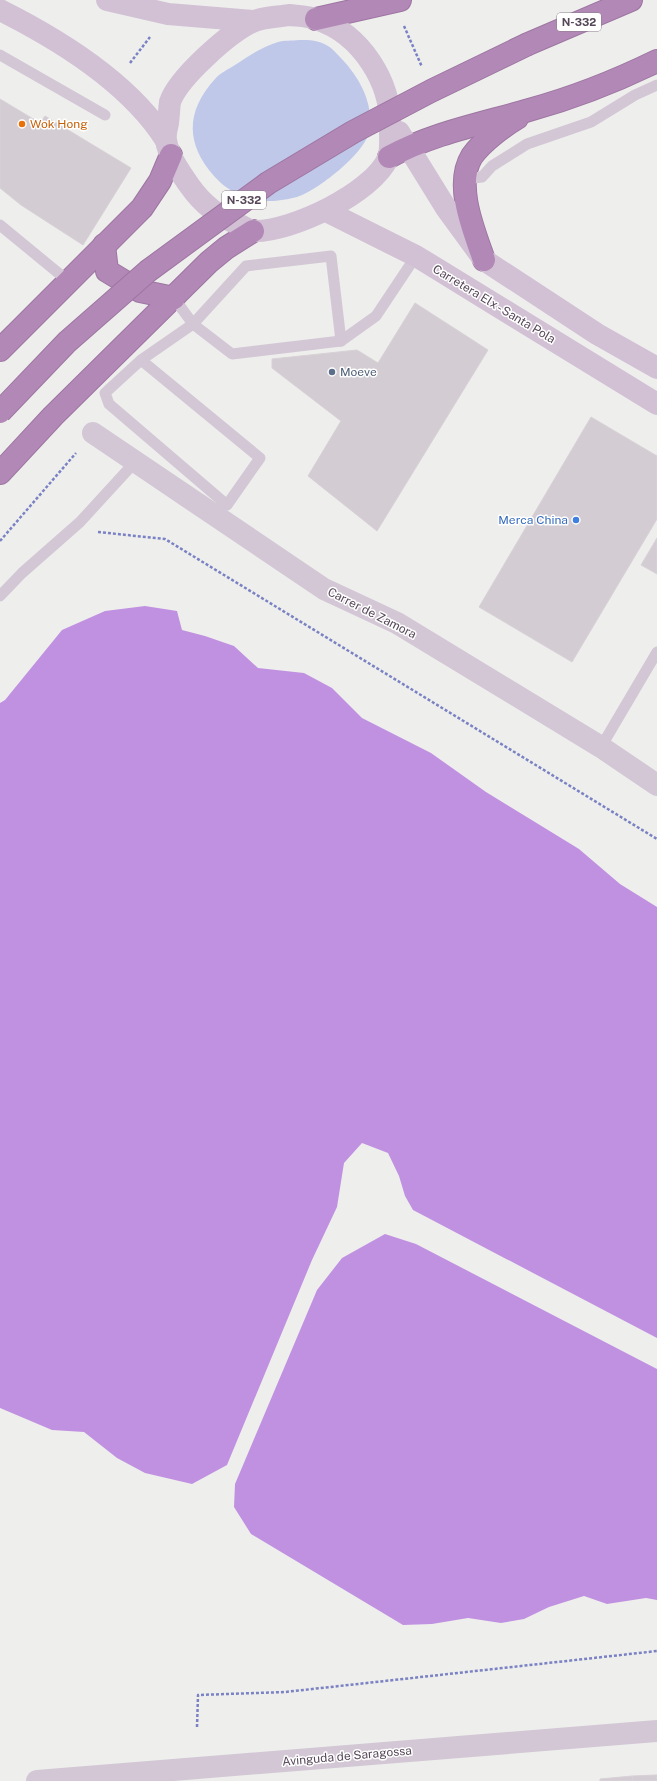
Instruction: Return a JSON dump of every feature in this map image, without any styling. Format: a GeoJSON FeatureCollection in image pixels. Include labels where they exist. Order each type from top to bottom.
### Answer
{"type":"FeatureCollection","features":[{"type":"Feature","properties":{"kind":"highway"},"geometry":{"type":"LineString","coordinates":[[316,19],[400,0]]}},
{"type":"Feature","properties":{"kind":"highway","name":"N-332"},"geometry":{"type":"LineString","coordinates":[[0,412],[67,342],[148,271],[268,183],[360,129],[431,91],[528,44],[631,0]]}},
{"type":"Feature","properties":{"kind":"highway"},"geometry":{"type":"LineString","coordinates":[[389,157],[408,146],[452,130],[531,110],[616,80],[657,61]]}},
{"type":"Feature","properties":{"kind":"highway"},"geometry":{"type":"LineString","coordinates":[[484,260],[467,209],[465,179],[472,156],[497,130],[531,110]]}},
{"type":"Feature","properties":{"kind":"highway"},"geometry":{"type":"LineString","coordinates":[[0,350],[142,208],[160,181],[168,147]]}},
{"type":"Feature","properties":{"kind":"highway"},"geometry":{"type":"LineString","coordinates":[[0,473],[52,416],[107,364],[209,262],[226,248],[253,231]]}},
{"type":"Feature","properties":{"kind":"highway"},"geometry":{"type":"LineString","coordinates":[[104,245],[108,271],[140,291],[174,298]]}},
{"type":"Feature","properties":{"kind":"main road"},"geometry":{"type":"LineString","coordinates":[[0,10],[36,28],[115,82],[152,119],[182,176],[200,200],[224,219],[253,231],[282,227],[326,211],[358,191],[378,173],[389,157],[391,120],[388,100],[379,73],[363,50],[341,32],[316,19],[289,15],[253,21],[168,14],[107,0]]}},
{"type":"Feature","properties":{"kind":"main road"},"geometry":{"type":"LineString","coordinates":[[168,147],[171,101],[191,70],[221,44],[253,21]]}},
{"type":"Feature","properties":{"kind":"main road"},"geometry":{"type":"LineString","coordinates":[[391,120],[446,208],[484,260],[597,334],[657,368]]}},
{"type":"Feature","properties":{"kind":"main road","name":"Carretera Elx - Santa Pola"},"geometry":{"type":"LineString","coordinates":[[326,211],[416,256],[657,404]]}},
{"type":"Feature","properties":{"kind":"street","name":"Carrer de Zamora"},"geometry":{"type":"LineString","coordinates":[[93,433],[324,589],[397,623],[601,747],[657,785]]}},
{"type":"Feature","properties":{"kind":"street","name":"Avinguda de Saragossa"},"geometry":{"type":"LineString","coordinates":[[37,1781],[194,1774],[657,1731]]}},
{"type":"Feature","properties":{"kind":"lane"},"geometry":{"type":"LineString","coordinates":[[0,54],[105,115]]}},
{"type":"Feature","properties":{"kind":"lane"},"geometry":{"type":"LineString","coordinates":[[465,179],[482,177],[492,166],[527,144],[591,122],[635,95],[657,85]]}},
{"type":"Feature","properties":{"kind":"lane"},"geometry":{"type":"LineString","coordinates":[[0,225],[68,281]]}},
{"type":"Feature","properties":{"kind":"lane"},"geometry":{"type":"LineString","coordinates":[[104,393],[141,360],[193,324],[246,266],[331,256],[341,341]]}},
{"type":"Feature","properties":{"kind":"lane"},"geometry":{"type":"LineString","coordinates":[[174,298],[193,324],[232,354],[341,341],[376,316],[416,256]]}},
{"type":"Feature","properties":{"kind":"lane"},"geometry":{"type":"LineString","coordinates":[[107,364],[104,393],[109,404],[227,505],[260,458],[141,360]]}},
{"type":"Feature","properties":{"kind":"lane"},"geometry":{"type":"LineString","coordinates":[[0,596],[22,573],[80,522],[135,462]]}},
{"type":"Feature","properties":{"kind":"lane"},"geometry":{"type":"LineString","coordinates":[[601,747],[657,652]]}},
{"type":"Feature","properties":{"kind":"path"},"geometry":{"type":"LineString","coordinates":[[115,82],[168,14]]}},
{"type":"Feature","properties":{"kind":"path"},"geometry":{"type":"LineString","coordinates":[[0,541],[93,433]]}},
{"type":"Feature","properties":{"kind":"path"},"geometry":{"type":"LineString","coordinates":[[80,522],[101,534],[165,539],[657,839]]}},
{"type":"Feature","properties":{"kind":"path"},"geometry":{"type":"LineString","coordinates":[[197,1728],[198,1695],[285,1692],[657,1651]]}},
{"type":"Feature","properties":{"kind":"shaded area"},"geometry":{"type":"Polygon","coordinates":[[[280,41],[317,41],[324,44],[334,51],[353,72],[363,90],[370,111],[369,132],[366,141],[350,160],[339,170],[306,193],[294,198],[273,201],[262,201],[246,197],[225,187],[219,182],[205,164],[194,139],[194,115],[205,91],[222,73],[266,46],[280,41]]]}},
{"type":"Feature","properties":{"kind":"shaded area"},"geometry":{"type":"Polygon","coordinates":[[[145,606],[177,611],[182,630],[234,646],[258,668],[304,673],[332,688],[362,718],[431,753],[486,792],[579,849],[620,884],[657,907],[657,1338],[413,1210],[405,1196],[399,1176],[388,1153],[362,1143],[344,1163],[337,1207],[312,1260],[227,1465],[192,1484],[145,1473],[117,1458],[84,1432],[52,1430],[0,1408],[0,703],[5,700],[62,630],[105,611],[145,606]]]}},
{"type":"Feature","properties":{"kind":"shaded area"},"geometry":{"type":"Polygon","coordinates":[[[385,1234],[416,1244],[657,1369],[657,1600],[646,1598],[607,1604],[584,1596],[549,1607],[524,1619],[501,1623],[468,1618],[432,1624],[403,1625],[251,1534],[234,1507],[235,1484],[317,1290],[342,1258],[385,1234]]]}},
{"type":"Feature","properties":{"kind":"building"},"geometry":{"type":"Polygon","coordinates":[[[0,99],[40,123],[45,116],[131,168],[83,245],[21,205],[0,188],[0,99]]]}},
{"type":"Feature","properties":{"kind":"building"},"geometry":{"type":"Polygon","coordinates":[[[415,303],[488,350],[377,531],[308,476],[341,421],[272,368],[272,359],[357,350],[378,363],[415,303]]]}},
{"type":"Feature","properties":{"kind":"building"},"geometry":{"type":"Polygon","coordinates":[[[591,417],[657,456],[657,519],[572,662],[479,607],[591,417]]]}},
{"type":"Feature","properties":{"kind":"building"},"geometry":{"type":"Polygon","coordinates":[[[657,538],[657,574],[641,565],[657,538]]]}},
{"type":"Feature","properties":{"kind":"building"},"geometry":{"type":"Polygon","coordinates":[[[657,1775],[657,1781],[633,1781],[632,1776],[657,1775]]]}},
{"type":"Feature","properties":{"kind":"building"},"geometry":{"type":"Polygon","coordinates":[[[632,1776],[633,1781],[600,1781],[600,1779],[632,1776]]]}},
{"type":"Feature","properties":{"kind":"place","name":"Wok Hong"},"geometry":{"type":"Point","coordinates":[22,124]}},
{"type":"Feature","properties":{"kind":"place","name":"Moeve"},"geometry":{"type":"Point","coordinates":[332,372]}},
{"type":"Feature","properties":{"kind":"place","name":"Merca China"},"geometry":{"type":"Point","coordinates":[576,520]}}]}
